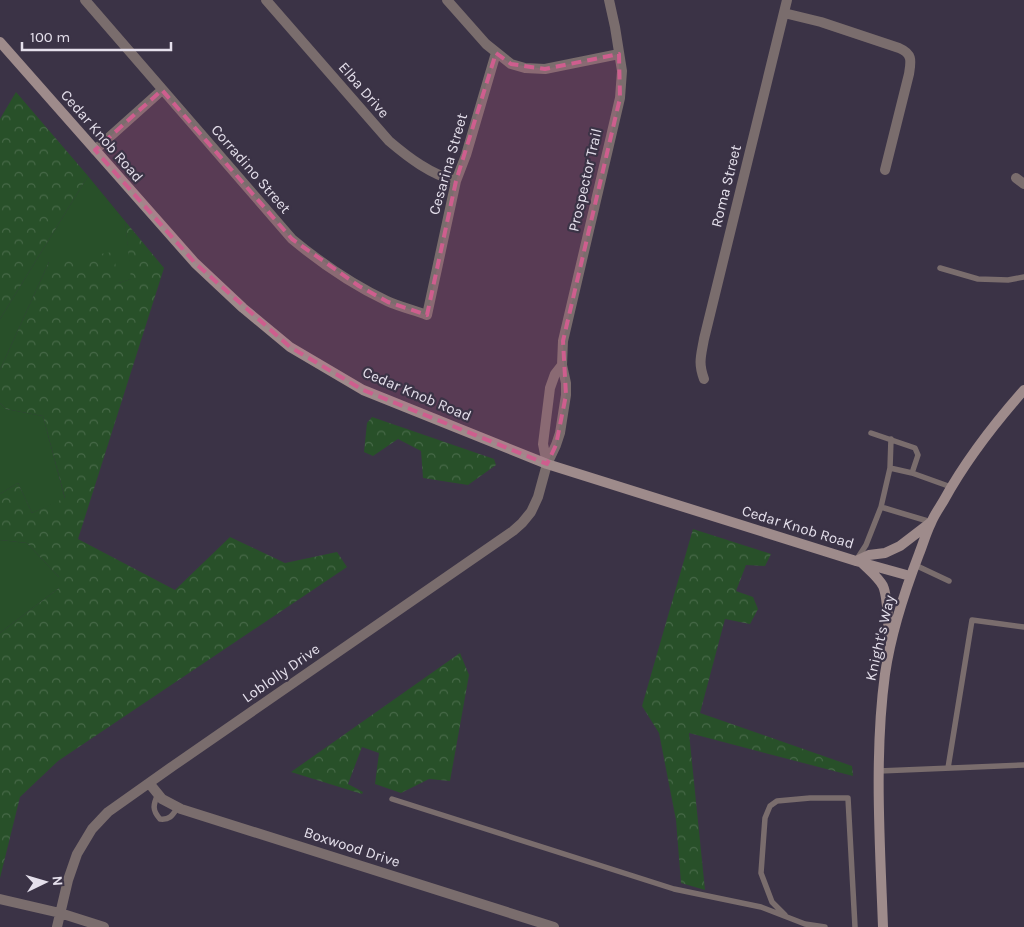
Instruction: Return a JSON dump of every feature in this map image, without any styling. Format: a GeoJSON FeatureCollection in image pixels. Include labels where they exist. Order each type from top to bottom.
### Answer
{"type":"FeatureCollection","features":[{"type":"Feature","properties":{"kind":"street","name":"Corradino Street"},"geometry":{"type":"LineString","coordinates":[[85,0],[292,240],[331,269],[359,286],[388,302],[427,315]]}},
{"type":"Feature","properties":{"kind":"street","name":"Elba Drive"},"geometry":{"type":"LineString","coordinates":[[266,0],[389,141],[428,170],[456,181]]}},
{"type":"Feature","properties":{"kind":"street"},"geometry":{"type":"LineString","coordinates":[[447,0],[486,44],[511,64],[525,68],[545,69],[620,54]]}},
{"type":"Feature","properties":{"kind":"street","name":"Prospector Trail"},"geometry":{"type":"LineString","coordinates":[[547,464],[556,446],[563,420],[566,383],[562,365],[563,341],[620,98],[622,71],[609,0]]}},
{"type":"Feature","properties":{"kind":"street","name":"Roma Street"},"geometry":{"type":"LineString","coordinates":[[704,379],[700,368],[700,361],[704,339],[787,0]]}},
{"type":"Feature","properties":{"kind":"street"},"geometry":{"type":"LineString","coordinates":[[784,13],[821,22],[899,48],[908,54],[909,74],[885,170]]}},
{"type":"Feature","properties":{"kind":"street","name":"Cedar Knob Road"},"geometry":{"type":"LineString","coordinates":[[0,42],[195,263],[243,308],[290,347],[363,390],[547,464],[910,576]]}},
{"type":"Feature","properties":{"kind":"street","name":"Cesarina Street"},"geometry":{"type":"LineString","coordinates":[[427,315],[456,181],[466,155],[496,53]]}},
{"type":"Feature","properties":{"kind":"street"},"geometry":{"type":"LineString","coordinates":[[95,150],[162,90]]}},
{"type":"Feature","properties":{"kind":"street","name":"Prospector Trail"},"geometry":{"type":"LineString","coordinates":[[547,464],[544,444],[550,388],[555,374],[562,365]]}},
{"type":"Feature","properties":{"kind":"street","name":"Knight's Way"},"geometry":{"type":"LineString","coordinates":[[883,927],[879,771],[881,711],[890,646],[910,576],[931,522],[951,487],[986,436],[1024,390]]}},
{"type":"Feature","properties":{"kind":"street","name":"Loblolly Drive"},"geometry":{"type":"LineString","coordinates":[[57,927],[68,880],[77,854],[92,828],[108,812],[513,531],[531,512],[538,497],[547,464]]}},
{"type":"Feature","properties":{"kind":"street"},"geometry":{"type":"LineString","coordinates":[[890,646],[886,595],[883,586],[858,561],[870,555],[885,553],[900,546],[931,522]]}},
{"type":"Feature","properties":{"kind":"street","name":"Boxwood Drive"},"geometry":{"type":"LineString","coordinates":[[149,783],[162,799],[178,807],[554,927]]}},
{"type":"Feature","properties":{"kind":"street"},"geometry":{"type":"LineString","coordinates":[[0,899],[60,913],[104,927]]}},
{"type":"Feature","properties":{"kind":"lane"},"geometry":{"type":"LineString","coordinates":[[940,268],[978,279],[1008,280],[1024,277]]}},
{"type":"Feature","properties":{"kind":"lane"},"geometry":{"type":"LineString","coordinates":[[871,433],[915,448],[918,455],[912,473]]}},
{"type":"Feature","properties":{"kind":"lane"},"geometry":{"type":"LineString","coordinates":[[858,561],[881,507],[890,468],[891,439]]}},
{"type":"Feature","properties":{"kind":"lane"},"geometry":{"type":"LineString","coordinates":[[890,468],[912,473],[951,487]]}},
{"type":"Feature","properties":{"kind":"lane"},"geometry":{"type":"LineString","coordinates":[[881,507],[931,522]]}},
{"type":"Feature","properties":{"kind":"lane"},"geometry":{"type":"LineString","coordinates":[[914,565],[949,581]]}},
{"type":"Feature","properties":{"kind":"lane"},"geometry":{"type":"LineString","coordinates":[[948,768],[972,620],[1024,627]]}},
{"type":"Feature","properties":{"kind":"lane"},"geometry":{"type":"LineString","coordinates":[[879,771],[1024,765]]}},
{"type":"Feature","properties":{"kind":"lane"},"geometry":{"type":"LineString","coordinates":[[158,794],[154,804],[154,813],[160,820],[166,820],[172,816],[178,807]]}},
{"type":"Feature","properties":{"kind":"lane"},"geometry":{"type":"LineString","coordinates":[[788,918],[772,902],[761,873],[765,818],[770,806],[777,801],[810,798],[848,798],[854,927]]}},
{"type":"Feature","properties":{"kind":"lane"},"geometry":{"type":"LineString","coordinates":[[392,799],[674,890],[761,907],[805,924],[825,927]]}},
{"type":"Feature","properties":{"kind":"highlighted area"},"geometry":{"type":"Polygon","coordinates":[[[496,53],[511,64],[545,69],[619,54],[620,98],[563,341],[566,395],[556,445],[547,464],[363,390],[290,347],[195,263],[95,150],[162,90],[292,239],[359,286],[388,302],[427,315],[456,181],[496,53]]]}},
{"type":"Feature","properties":{"kind":"green space"},"geometry":{"type":"Polygon","coordinates":[[[16,92],[88,176],[0,319],[0,119],[16,92]]]}},
{"type":"Feature","properties":{"kind":"green space"},"geometry":{"type":"Polygon","coordinates":[[[88,176],[125,221],[132,279],[119,283],[49,262],[0,370],[0,319],[88,176]]]}},
{"type":"Feature","properties":{"kind":"green space"},"geometry":{"type":"Polygon","coordinates":[[[125,221],[164,268],[78,539],[175,590],[230,537],[285,563],[337,552],[347,567],[58,761],[20,797],[0,878],[0,633],[59,588],[59,577],[27,543],[0,540],[0,494],[18,483],[32,513],[65,498],[43,416],[6,409],[0,403],[0,370],[49,262],[113,252],[119,283],[131,279],[125,221]]]}},
{"type":"Feature","properties":{"kind":"green space"},"geometry":{"type":"Polygon","coordinates":[[[0,403],[6,409],[43,416],[65,499],[32,513],[18,483],[0,494],[0,403]]]}},
{"type":"Feature","properties":{"kind":"green space"},"geometry":{"type":"Polygon","coordinates":[[[372,417],[494,459],[496,465],[468,485],[423,478],[421,451],[398,439],[373,456],[364,452],[367,423],[372,417]]]}},
{"type":"Feature","properties":{"kind":"green space"},"geometry":{"type":"Polygon","coordinates":[[[693,529],[771,554],[765,566],[746,565],[736,591],[753,597],[758,609],[750,624],[725,619],[700,713],[852,766],[853,776],[689,733],[705,890],[681,883],[676,820],[659,733],[642,706],[693,529]]]}},
{"type":"Feature","properties":{"kind":"green space"},"geometry":{"type":"Polygon","coordinates":[[[0,540],[27,543],[59,577],[59,588],[0,633],[0,540]]]}},
{"type":"Feature","properties":{"kind":"green space"},"geometry":{"type":"Polygon","coordinates":[[[460,653],[469,675],[450,781],[429,779],[401,793],[375,784],[379,753],[362,747],[348,784],[363,792],[362,794],[291,772],[460,653]]]}}]}
